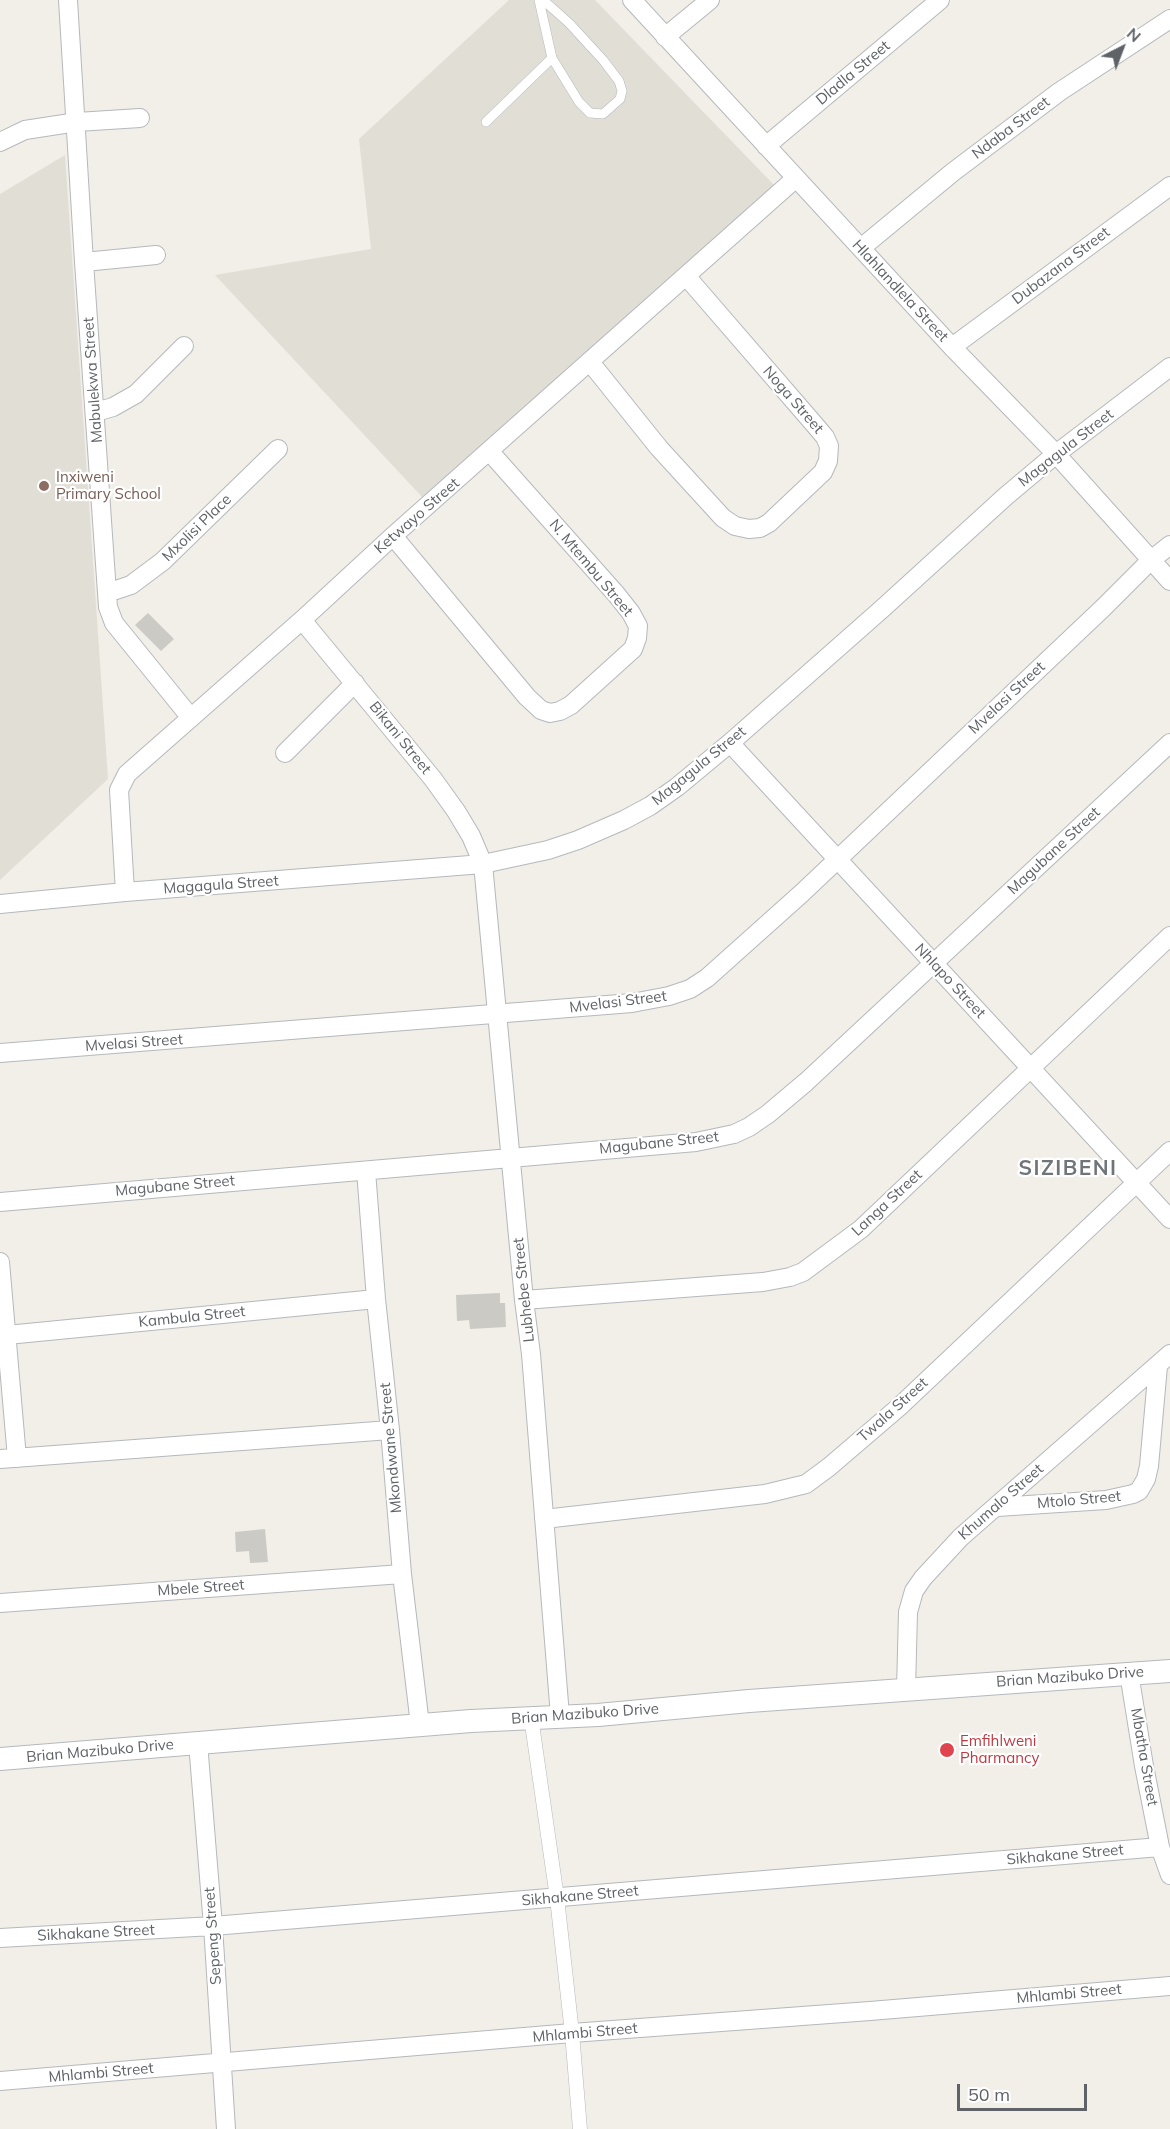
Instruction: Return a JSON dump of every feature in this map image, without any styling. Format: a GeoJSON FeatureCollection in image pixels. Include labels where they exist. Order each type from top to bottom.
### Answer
{"type":"FeatureCollection","features":[{"type":"Feature","properties":{"kind":"street","name":"Mabulekwa Street"},"geometry":{"type":"LineString","coordinates":[[68,0],[108,607],[114,623],[191,718]]}},
{"type":"Feature","properties":{"kind":"street","name":"Hlahlandlela Street"},"geometry":{"type":"LineString","coordinates":[[632,0],[952,346],[1056,454],[1170,581]]}},
{"type":"Feature","properties":{"kind":"street"},"geometry":{"type":"LineString","coordinates":[[665,37],[710,0]]}},
{"type":"Feature","properties":{"kind":"street","name":"Dladla Street"},"geometry":{"type":"LineString","coordinates":[[766,146],[940,0]]}},
{"type":"Feature","properties":{"kind":"street","name":"Ndaba Street"},"geometry":{"type":"LineString","coordinates":[[861,248],[953,172],[1059,92],[1170,19]]}},
{"type":"Feature","properties":{"kind":"street"},"geometry":{"type":"LineString","coordinates":[[0,142],[25,130],[77,122],[140,118]]}},
{"type":"Feature","properties":{"kind":"street","name":"Ketwayo Street"},"geometry":{"type":"LineString","coordinates":[[125,892],[119,790],[127,774],[796,178]]}},
{"type":"Feature","properties":{"kind":"street","name":"Dubazana Street"},"geometry":{"type":"LineString","coordinates":[[952,346],[1170,186]]}},
{"type":"Feature","properties":{"kind":"street"},"geometry":{"type":"LineString","coordinates":[[84,262],[156,255]]}},
{"type":"Feature","properties":{"kind":"street","name":"Noga Street"},"geometry":{"type":"LineString","coordinates":[[590,362],[660,448],[723,518],[735,526],[749,529],[760,528],[778,516],[823,472],[828,461],[829,446],[814,424],[686,276]]}},
{"type":"Feature","properties":{"kind":"street"},"geometry":{"type":"LineString","coordinates":[[96,412],[113,407],[136,394],[184,346]]}},
{"type":"Feature","properties":{"kind":"street","name":"Magagula Street"},"geometry":{"type":"LineString","coordinates":[[0,904],[483,864],[548,850],[624,820],[650,806],[730,743],[1006,496],[1056,454],[1170,367]]}},
{"type":"Feature","properties":{"kind":"street","name":"Mxolisi Place"},"geometry":{"type":"LineString","coordinates":[[107,593],[131,585],[163,561],[278,449]]}},
{"type":"Feature","properties":{"kind":"street","name":"N. Mtembu Street"},"geometry":{"type":"LineString","coordinates":[[393,536],[527,697],[541,710],[550,713],[571,705],[633,649],[638,626],[616,594],[490,452]]}},
{"type":"Feature","properties":{"kind":"street","name":"Mvelasi Street"},"geometry":{"type":"LineString","coordinates":[[0,1053],[632,1003],[669,996],[690,989],[707,978],[748,942],[1103,608],[1151,560],[1170,545]]}},
{"type":"Feature","properties":{"kind":"street","name":"Bikani Street"},"geometry":{"type":"LineString","coordinates":[[302,620],[433,779],[471,836],[483,864]]}},
{"type":"Feature","properties":{"kind":"street"},"geometry":{"type":"LineString","coordinates":[[285,753],[355,682]]}},
{"type":"Feature","properties":{"kind":"street","name":"Nhlapo Street"},"geometry":{"type":"LineString","coordinates":[[730,743],[1170,1219]]}},
{"type":"Feature","properties":{"kind":"street","name":"Magubane Street"},"geometry":{"type":"LineString","coordinates":[[0,1202],[696,1142],[734,1134],[768,1114],[799,1088],[1170,743]]}},
{"type":"Feature","properties":{"kind":"street","name":"Lubhebe Street"},"geometry":{"type":"LineString","coordinates":[[483,864],[531,1354],[560,1716]]}},
{"type":"Feature","properties":{"kind":"street","name":"Langa Street"},"geometry":{"type":"LineString","coordinates":[[524,1300],[763,1282],[790,1277],[802,1272],[861,1229],[1170,936]]}},
{"type":"Feature","properties":{"kind":"street","name":"Twala Street"},"geometry":{"type":"LineString","coordinates":[[544,1518],[765,1494],[806,1484],[830,1467],[899,1407],[1170,1152]]}},
{"type":"Feature","properties":{"kind":"street","name":"Mkondwane Street"},"geometry":{"type":"LineString","coordinates":[[366,1171],[402,1574],[420,1725]]}},
{"type":"Feature","properties":{"kind":"street"},"geometry":{"type":"LineString","coordinates":[[0,1262],[7,1335],[8,1458],[390,1430]]}},
{"type":"Feature","properties":{"kind":"street","name":"Kambula Street"},"geometry":{"type":"LineString","coordinates":[[7,1335],[376,1299]]}},
{"type":"Feature","properties":{"kind":"street","name":"Khumalo Street"},"geometry":{"type":"LineString","coordinates":[[906,1690],[908,1612],[914,1591],[946,1552],[1164,1360]]}},
{"type":"Feature","properties":{"kind":"street","name":"Mtolo Street"},"geometry":{"type":"LineString","coordinates":[[997,1507],[1106,1500],[1139,1491],[1146,1479],[1149,1466],[1164,1360]]}},
{"type":"Feature","properties":{"kind":"street","name":"Mbele Street"},"geometry":{"type":"LineString","coordinates":[[0,1603],[402,1574]]}},
{"type":"Feature","properties":{"kind":"street","name":"Brian Mazibuko Drive"},"geometry":{"type":"LineString","coordinates":[[0,1759],[420,1725],[598,1715],[1170,1671]]}},
{"type":"Feature","properties":{"kind":"street","name":"Mbatha Street"},"geometry":{"type":"LineString","coordinates":[[1129,1673],[1160,1847],[1170,1875]]}},
{"type":"Feature","properties":{"kind":"street"},"geometry":{"type":"LineString","coordinates":[[531,1718],[557,1898],[580,2129]]}},
{"type":"Feature","properties":{"kind":"street","name":"Sepeng Street"},"geometry":{"type":"LineString","coordinates":[[198,1743],[226,2129]]}},
{"type":"Feature","properties":{"kind":"street","name":"Sikhakane Street"},"geometry":{"type":"LineString","coordinates":[[0,1938],[213,1926],[1160,1847]]}},
{"type":"Feature","properties":{"kind":"street","name":"Mhlambi Street"},"geometry":{"type":"LineString","coordinates":[[0,2081],[1170,1986]]}},
{"type":"Feature","properties":{"kind":"lane"},"geometry":{"type":"LineString","coordinates":[[541,0],[568,23],[603,60],[619,81],[622,91],[621,99],[603,114],[590,113],[579,102],[552,58],[541,0]]}},
{"type":"Feature","properties":{"kind":"lane"},"geometry":{"type":"LineString","coordinates":[[486,122],[552,58]]}},
{"type":"Feature","properties":{"kind":"shaded area"},"geometry":{"type":"Polygon","coordinates":[[[509,0],[595,0],[777,188],[424,499],[215,275],[371,249],[359,139],[509,0]]]}},
{"type":"Feature","properties":{"kind":"shaded area","name":"Inxiweni Primary School"},"geometry":{"type":"Polygon","coordinates":[[[65,155],[108,779],[0,880],[0,194],[65,155]]]}},
{"type":"Feature","properties":{"kind":"building"},"geometry":{"type":"Polygon","coordinates":[[[148,613],[174,639],[161,651],[135,625],[148,613]]]}},
{"type":"Feature","properties":{"kind":"building"},"geometry":{"type":"Polygon","coordinates":[[[500,1293],[500,1303],[505,1303],[506,1327],[470,1329],[469,1320],[457,1321],[456,1295],[500,1293]]]}},
{"type":"Feature","properties":{"kind":"building"},"geometry":{"type":"Polygon","coordinates":[[[265,1529],[268,1562],[250,1563],[249,1551],[236,1552],[235,1532],[265,1529]]]}},
{"type":"Feature","properties":{"kind":"place","name":"Inxiweni Primary School"},"geometry":{"type":"Point","coordinates":[44,486]}},
{"type":"Feature","properties":{"kind":"place","name":"Emfihlweni Pharmancy"},"geometry":{"type":"Point","coordinates":[947,1750]}},
{"type":"Feature","properties":{"kind":"district","name":"SIZIBENI"},"geometry":{"type":"Point","coordinates":[1068,1169]}}]}
